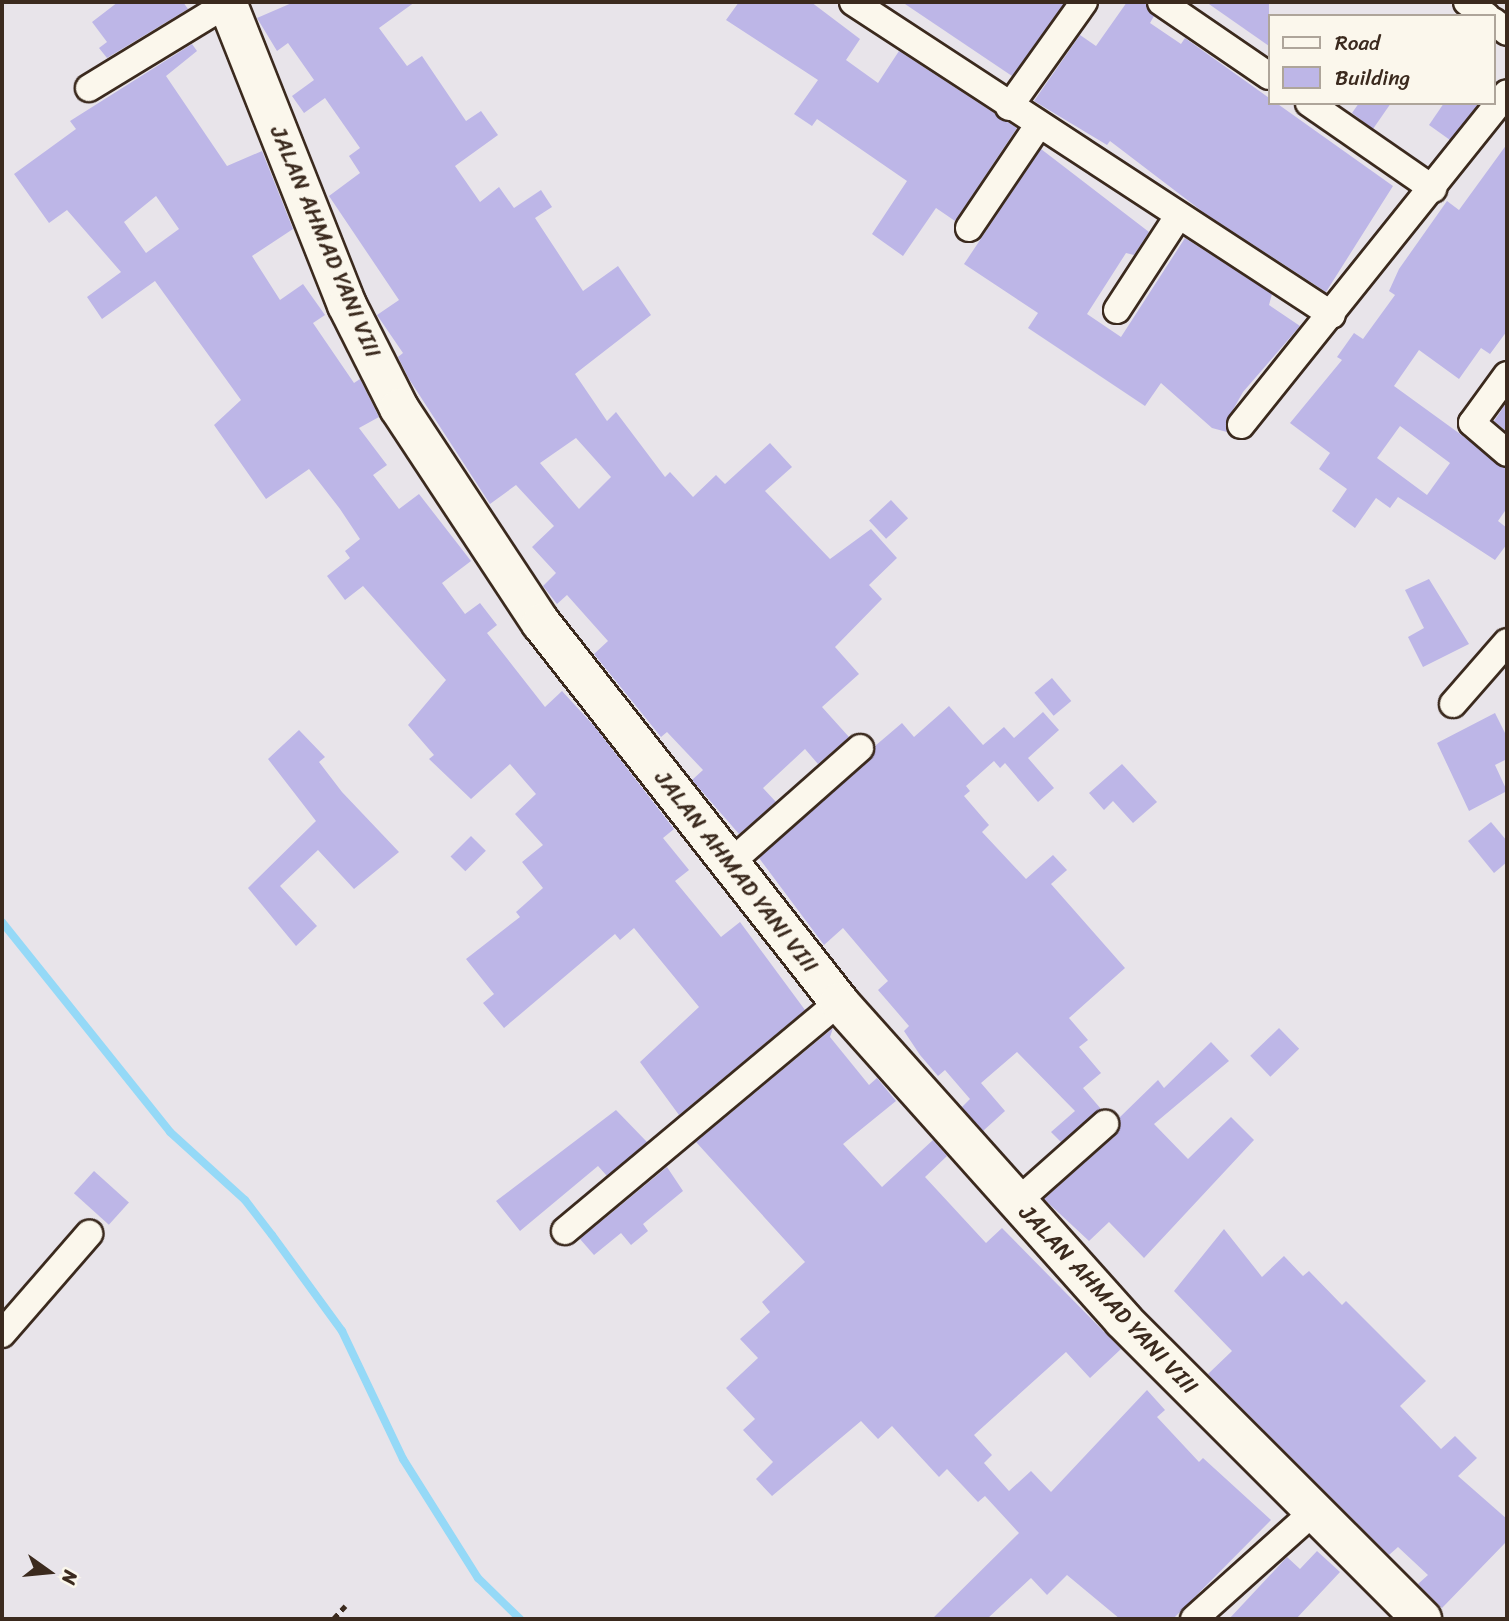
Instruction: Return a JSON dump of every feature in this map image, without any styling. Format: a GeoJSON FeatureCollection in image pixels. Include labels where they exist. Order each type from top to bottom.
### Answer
{"type":"FeatureCollection","features":[{"type":"Feature","properties":{"kind":"street"},"geometry":{"type":"LineString","coordinates":[[89,88],[228,2]]}},
{"type":"Feature","properties":{"kind":"street","name":"JALAN AHMAD YANI VIII"},"geometry":{"type":"LineString","coordinates":[[228,2],[347,306],[399,408],[541,623],[839,1002],[1017,1202],[1311,1514],[1422,1619]]}},
{"type":"Feature","properties":{"kind":"street"},"geometry":{"type":"LineString","coordinates":[[853,2],[1037,127],[1332,315]]}},
{"type":"Feature","properties":{"kind":"street"},"geometry":{"type":"LineString","coordinates":[[1009,107],[1084,2]]}},
{"type":"Feature","properties":{"kind":"street"},"geometry":{"type":"LineString","coordinates":[[1161,2],[1268,75]]}},
{"type":"Feature","properties":{"kind":"street"},"geometry":{"type":"LineString","coordinates":[[1466,2],[1483,14]]}},
{"type":"Feature","properties":{"kind":"street"},"geometry":{"type":"LineString","coordinates":[[1241,425],[1433,189],[1507,93]]}},
{"type":"Feature","properties":{"kind":"street"},"geometry":{"type":"LineString","coordinates":[[1312,105],[1433,189]]}},
{"type":"Feature","properties":{"kind":"street"},"geometry":{"type":"LineString","coordinates":[[969,228],[1037,127]]}},
{"type":"Feature","properties":{"kind":"street"},"geometry":{"type":"LineString","coordinates":[[1117,310],[1177,218]]}},
{"type":"Feature","properties":{"kind":"street"},"geometry":{"type":"LineString","coordinates":[[1507,375],[1472,424],[1507,453]]}},
{"type":"Feature","properties":{"kind":"street"},"geometry":{"type":"LineString","coordinates":[[1453,704],[1507,642]]}},
{"type":"Feature","properties":{"kind":"street"},"geometry":{"type":"LineString","coordinates":[[729,864],[860,748]]}},
{"type":"Feature","properties":{"kind":"street"},"geometry":{"type":"LineString","coordinates":[[565,1231],[839,1002]]}},
{"type":"Feature","properties":{"kind":"street"},"geometry":{"type":"LineString","coordinates":[[1017,1202],[1105,1124]]}},
{"type":"Feature","properties":{"kind":"street"},"geometry":{"type":"LineString","coordinates":[[2,1334],[89,1234]]}},
{"type":"Feature","properties":{"kind":"street"},"geometry":{"type":"LineString","coordinates":[[1194,1619],[1311,1514]]}},
{"type":"Feature","properties":{"kind":"path"},"geometry":{"type":"LineString","coordinates":[[333,1619],[345,1606]]}},
{"type":"Feature","properties":{"kind":"building"},"geometry":{"type":"Polygon","coordinates":[[[118,2],[183,2],[188,9],[107,58],[99,48],[107,42],[92,22],[118,2]]]}},
{"type":"Feature","properties":{"kind":"building"},"geometry":{"type":"Polygon","coordinates":[[[294,2],[415,2],[379,28],[407,66],[422,56],[466,121],[481,111],[498,135],[455,166],[480,202],[499,187],[514,208],[541,190],[552,207],[535,218],[583,291],[618,266],[651,315],[575,374],[607,421],[616,412],[665,477],[670,472],[693,497],[716,475],[725,484],[770,443],[792,467],[765,491],[830,559],[871,529],[897,558],[869,585],[882,599],[835,647],[859,674],[822,707],[849,737],[818,764],[805,749],[763,788],[776,802],[739,834],[692,780],[703,770],[667,732],[661,737],[594,654],[608,641],[567,595],[557,604],[543,586],[556,573],[532,547],[554,526],[516,485],[490,504],[409,379],[398,357],[403,353],[377,315],[399,300],[329,196],[360,173],[349,156],[360,148],[325,98],[304,113],[292,96],[314,80],[288,43],[277,51],[257,18],[294,2]],[[576,438],[540,463],[579,509],[611,477],[576,438]]]}},
{"type":"Feature","properties":{"kind":"building"},"geometry":{"type":"Polygon","coordinates":[[[739,2],[811,2],[860,39],[846,60],[878,83],[899,51],[1017,128],[955,221],[936,208],[903,256],[872,234],[907,181],[817,119],[812,126],[794,114],[818,80],[726,20],[739,2]]]}},
{"type":"Feature","properties":{"kind":"building"},"geometry":{"type":"Polygon","coordinates":[[[902,2],[1065,2],[1012,76],[902,2]]]}},
{"type":"Feature","properties":{"kind":"building"},"geometry":{"type":"Polygon","coordinates":[[[1127,2],[1145,2],[1154,16],[1150,23],[1181,44],[1185,38],[1268,97],[1268,105],[1279,105],[1393,186],[1326,292],[1203,212],[1110,141],[1107,145],[1034,101],[1080,35],[1096,46],[1127,2]]]}},
{"type":"Feature","properties":{"kind":"building"},"geometry":{"type":"Polygon","coordinates":[[[1206,2],[1269,2],[1268,45],[1206,2]]]}},
{"type":"Feature","properties":{"kind":"building"},"geometry":{"type":"Polygon","coordinates":[[[192,44],[197,51],[166,76],[227,166],[262,151],[293,229],[252,256],[280,300],[303,284],[325,315],[313,323],[354,383],[360,379],[379,417],[359,428],[387,465],[373,475],[399,509],[419,494],[471,561],[442,583],[465,614],[480,603],[497,625],[487,633],[545,707],[562,691],[595,727],[674,829],[663,838],[689,870],[675,881],[721,937],[740,922],[805,1010],[679,1115],[640,1062],[699,1007],[634,928],[620,940],[615,934],[504,1028],[483,1003],[494,994],[466,959],[520,917],[516,912],[543,888],[522,862],[543,845],[515,814],[536,794],[510,764],[471,799],[429,759],[434,755],[408,725],[446,680],[363,586],[345,600],[327,576],[350,558],[345,551],[360,539],[309,469],[266,499],[214,425],[241,400],[155,281],[102,319],[87,297],[121,272],[67,210],[49,223],[14,174],[76,129],[70,121],[192,44]],[[156,196],[124,222],[146,253],[179,229],[156,196]]]}},
{"type":"Feature","properties":{"kind":"building"},"geometry":{"type":"Polygon","coordinates":[[[1358,105],[1390,105],[1373,129],[1352,113],[1358,105]]]}},
{"type":"Feature","properties":{"kind":"building"},"geometry":{"type":"Polygon","coordinates":[[[1443,105],[1477,105],[1450,140],[1429,125],[1443,105]]]}},
{"type":"Feature","properties":{"kind":"building"},"geometry":{"type":"Polygon","coordinates":[[[1507,144],[1507,331],[1490,354],[1481,348],[1459,379],[1419,350],[1394,386],[1507,468],[1507,508],[1498,521],[1507,528],[1507,544],[1495,560],[1398,497],[1390,508],[1376,498],[1355,528],[1332,511],[1347,489],[1319,469],[1330,453],[1290,423],[1342,360],[1337,357],[1354,333],[1363,339],[1395,295],[1389,291],[1399,269],[1447,201],[1459,210],[1507,144]],[[1400,426],[1377,458],[1427,495],[1450,463],[1400,426]]]}},
{"type":"Feature","properties":{"kind":"building"},"geometry":{"type":"Polygon","coordinates":[[[1041,149],[1149,232],[1134,255],[1126,253],[1087,314],[1121,337],[1185,238],[1272,294],[1269,305],[1300,326],[1243,392],[1226,422],[1227,432],[1212,428],[1161,383],[1145,406],[1028,328],[1038,313],[964,264],[1041,149]]]}},
{"type":"Feature","properties":{"kind":"building"},"geometry":{"type":"Polygon","coordinates":[[[1507,402],[1507,432],[1494,421],[1507,402]]]}},
{"type":"Feature","properties":{"kind":"building"},"geometry":{"type":"Polygon","coordinates":[[[891,500],[908,518],[886,539],[869,520],[891,500]]]}},
{"type":"Feature","properties":{"kind":"building"},"geometry":{"type":"Polygon","coordinates":[[[1429,579],[1469,644],[1423,667],[1408,637],[1424,628],[1405,590],[1429,579]]]}},
{"type":"Feature","properties":{"kind":"building"},"geometry":{"type":"Polygon","coordinates":[[[1052,678],[1071,701],[1054,716],[1034,693],[1052,678]]]}},
{"type":"Feature","properties":{"kind":"building"},"geometry":{"type":"Polygon","coordinates":[[[949,706],[983,745],[1004,727],[1014,738],[1043,712],[1059,730],[1028,758],[1054,788],[1038,802],[1005,763],[1000,768],[994,761],[966,786],[970,791],[964,796],[989,825],[982,832],[1026,879],[1053,855],[1067,870],[1051,884],[1125,968],[1069,1018],[1088,1040],[1079,1047],[1101,1073],[1083,1088],[1101,1109],[1061,1142],[1051,1132],[1075,1111],[1017,1052],[981,1083],[1005,1111],[983,1131],[962,1107],[970,1099],[945,1070],[938,1076],[920,1055],[904,1031],[909,1026],[878,990],[888,981],[843,928],[824,945],[759,858],[870,760],[875,746],[902,723],[914,737],[949,706]]]}},
{"type":"Feature","properties":{"kind":"building"},"geometry":{"type":"Polygon","coordinates":[[[1495,713],[1507,737],[1507,759],[1495,765],[1507,791],[1469,811],[1437,743],[1495,713]]]}},
{"type":"Feature","properties":{"kind":"building"},"geometry":{"type":"Polygon","coordinates":[[[299,730],[325,757],[319,762],[342,792],[399,852],[354,889],[318,850],[280,886],[317,926],[296,946],[248,888],[316,821],[268,759],[299,730]]]}},
{"type":"Feature","properties":{"kind":"building"},"geometry":{"type":"Polygon","coordinates":[[[1122,764],[1157,802],[1133,823],[1113,801],[1104,810],[1089,793],[1122,764]]]}},
{"type":"Feature","properties":{"kind":"building"},"geometry":{"type":"Polygon","coordinates":[[[1491,822],[1507,841],[1507,862],[1494,873],[1468,841],[1491,822]]]}},
{"type":"Feature","properties":{"kind":"building"},"geometry":{"type":"Polygon","coordinates":[[[471,836],[486,851],[465,871],[450,857],[471,836]]]}},
{"type":"Feature","properties":{"kind":"building"},"geometry":{"type":"Polygon","coordinates":[[[833,1028],[830,1037],[869,1085],[877,1078],[896,1101],[843,1144],[882,1187],[933,1140],[947,1156],[925,1177],[986,1243],[1002,1228],[1121,1349],[1090,1378],[1066,1352],[974,1435],[992,1455],[984,1463],[1009,1491],[1031,1471],[1051,1492],[1147,1390],[1165,1410],[1157,1417],[1199,1462],[1203,1458],[1271,1520],[1173,1619],[1120,1619],[1067,1575],[1047,1595],[1031,1578],[987,1619],[932,1619],[1019,1533],[985,1496],[978,1502],[947,1469],[939,1477],[892,1426],[878,1439],[861,1421],[772,1496],[756,1479],[773,1462],[743,1430],[755,1419],[726,1388],[758,1358],[740,1339],[770,1312],[762,1302],[805,1262],[696,1142],[833,1028]]]}},
{"type":"Feature","properties":{"kind":"building"},"geometry":{"type":"Polygon","coordinates":[[[1279,1028],[1299,1049],[1270,1077],[1250,1056],[1279,1028]]]}},
{"type":"Feature","properties":{"kind":"building"},"geometry":{"type":"Polygon","coordinates":[[[1211,1042],[1229,1061],[1154,1124],[1188,1159],[1231,1117],[1254,1140],[1144,1258],[1109,1222],[1089,1241],[1044,1199],[1115,1136],[1119,1118],[1158,1080],[1164,1088],[1211,1042]]]}},
{"type":"Feature","properties":{"kind":"building"},"geometry":{"type":"Polygon","coordinates":[[[616,1110],[647,1142],[607,1176],[598,1166],[520,1231],[496,1201],[616,1110]]]}},
{"type":"Feature","properties":{"kind":"building"},"geometry":{"type":"Polygon","coordinates":[[[667,1167],[683,1191],[643,1224],[648,1231],[631,1245],[621,1233],[594,1255],[580,1239],[667,1167]]]}},
{"type":"Feature","properties":{"kind":"building"},"geometry":{"type":"Polygon","coordinates":[[[94,1171],[129,1202],[109,1225],[74,1193],[94,1171]]]}},
{"type":"Feature","properties":{"kind":"building"},"geometry":{"type":"Polygon","coordinates":[[[1224,1229],[1262,1277],[1284,1256],[1303,1276],[1309,1271],[1342,1305],[1346,1301],[1426,1381],[1400,1406],[1441,1449],[1455,1436],[1477,1458],[1458,1476],[1507,1519],[1507,1541],[1442,1608],[1418,1584],[1428,1575],[1398,1547],[1389,1555],[1208,1374],[1232,1351],[1174,1291],[1224,1229]]]}},
{"type":"Feature","properties":{"kind":"building"},"geometry":{"type":"Polygon","coordinates":[[[1317,1551],[1340,1572],[1296,1619],[1229,1619],[1287,1557],[1300,1569],[1317,1551]]]}},
{"type":"Feature","properties":{"kind":"waterway"},"geometry":{"type":"LineString","coordinates":[[2,922],[170,1132],[245,1200],[272,1235],[342,1331],[403,1459],[478,1578],[520,1619]]}}]}
